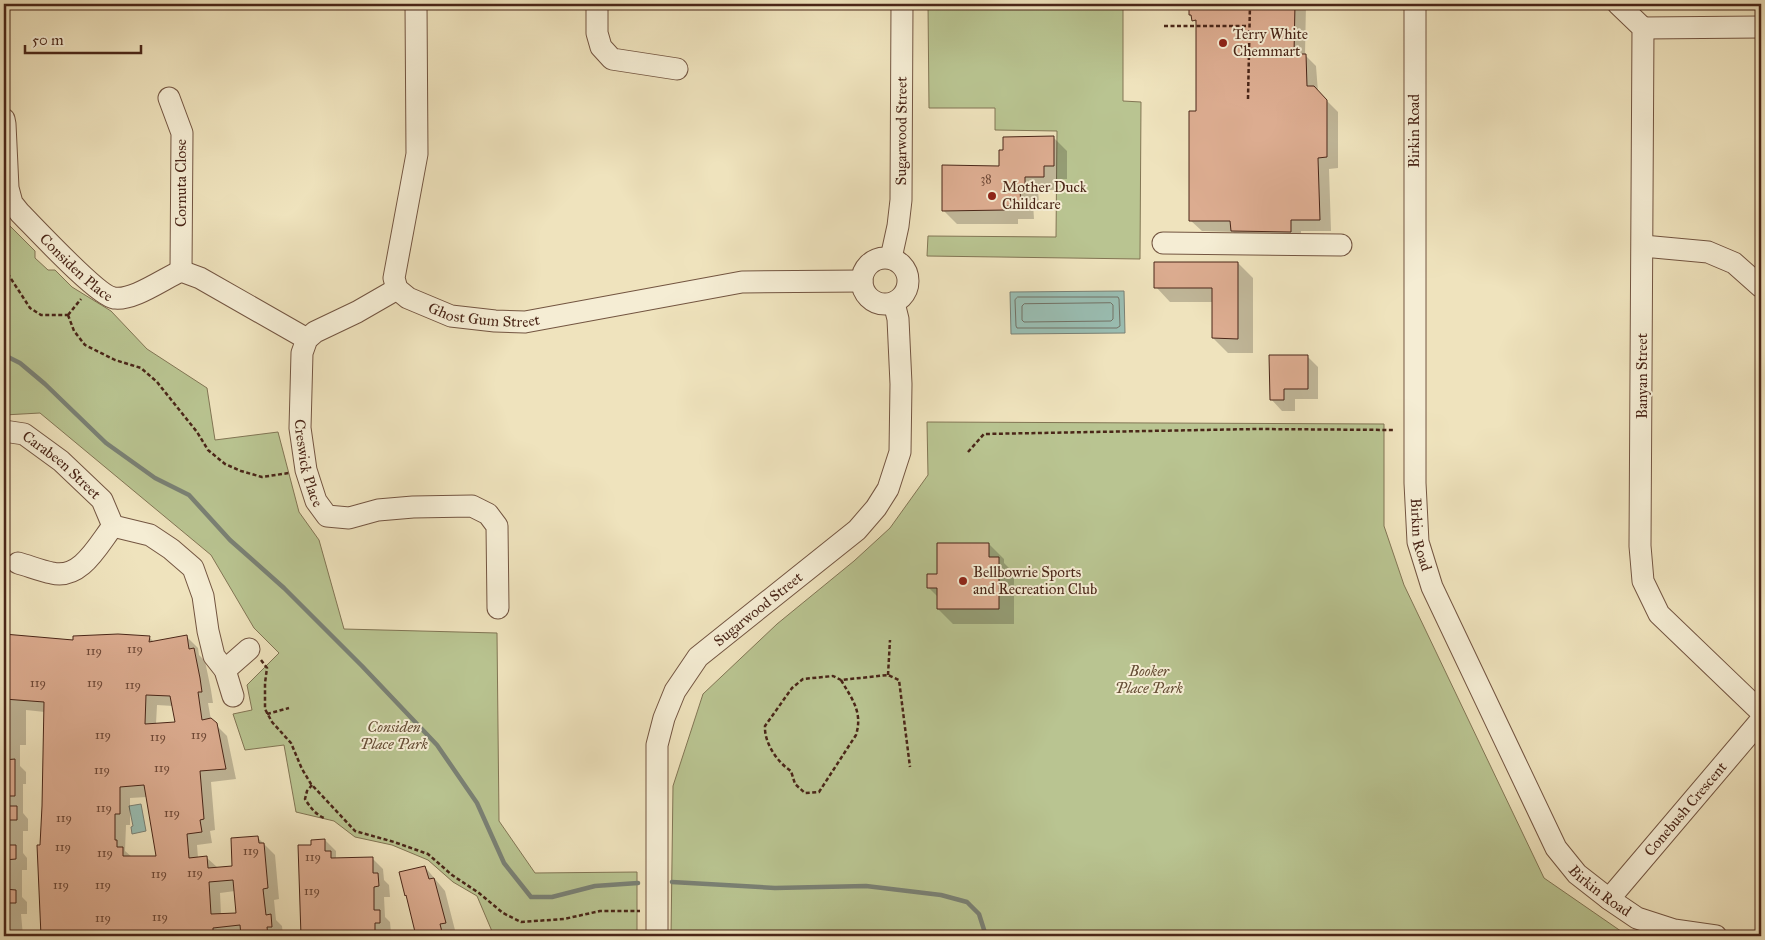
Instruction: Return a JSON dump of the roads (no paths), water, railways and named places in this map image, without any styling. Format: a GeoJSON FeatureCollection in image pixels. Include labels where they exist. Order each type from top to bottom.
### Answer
{"type":"FeatureCollection","features":[{"type":"Feature","properties":{"kind":"street"},"geometry":{"type":"LineString","coordinates":[[181,271],[200,278],[307,339],[322,328],[357,312],[397,289],[394,278],[398,248],[417,154],[416,4]]}},
{"type":"Feature","properties":{"kind":"street"},"geometry":{"type":"LineString","coordinates":[[597,4],[597,33],[601,47],[612,59],[677,69]]}},
{"type":"Feature","properties":{"kind":"street","name":"Sugarwood Street"},"geometry":{"type":"LineString","coordinates":[[891,258],[901,200],[902,4]]}},
{"type":"Feature","properties":{"kind":"street","name":"Birkin Road"},"geometry":{"type":"LineString","coordinates":[[1415,4],[1415,483],[1418,542],[1432,587],[1556,848],[1577,874],[1637,918],[1674,930],[1716,936]]}},
{"type":"Feature","properties":{"kind":"street"},"geometry":{"type":"LineString","coordinates":[[1618,4],[1642,28],[1761,27]]}},
{"type":"Feature","properties":{"kind":"street","name":"Banyan Street"},"geometry":{"type":"LineString","coordinates":[[1642,28],[1643,246],[1640,546],[1643,581],[1659,614],[1761,712]]}},
{"type":"Feature","properties":{"kind":"street","name":"Cornuta Close"},"geometry":{"type":"LineString","coordinates":[[169,98],[182,133],[181,271]]}},
{"type":"Feature","properties":{"kind":"street","name":"Considen Place"},"geometry":{"type":"LineString","coordinates":[[4,119],[8,188],[12,203],[92,286],[112,298],[124,298],[136,294],[181,271]]}},
{"type":"Feature","properties":{"kind":"street"},"geometry":{"type":"LineString","coordinates":[[1163,243],[1341,244]]}},
{"type":"Feature","properties":{"kind":"street"},"geometry":{"type":"LineString","coordinates":[[1643,246],[1708,252],[1734,263],[1761,287]]}},
{"type":"Feature","properties":{"kind":"street"},"geometry":{"type":"LineString","coordinates":[[885,257],[891,258],[902,265],[908,276],[907,289],[904,295],[888,304],[875,302],[866,293],[862,281],[865,269],[873,261],[885,257]]}},
{"type":"Feature","properties":{"kind":"street","name":"Ghost Gum Street"},"geometry":{"type":"LineString","coordinates":[[397,289],[411,300],[451,316],[525,322],[742,282],[862,281]]}},
{"type":"Feature","properties":{"kind":"street","name":"Sugarwood Street"},"geometry":{"type":"LineString","coordinates":[[657,936],[657,745],[664,718],[675,691],[698,657],[856,530],[876,508],[888,488],[900,452],[901,428],[900,338],[894,302]]}},
{"type":"Feature","properties":{"kind":"street","name":"Creswick Place"},"geometry":{"type":"LineString","coordinates":[[307,339],[302,353],[300,428],[306,470],[316,501],[328,516],[349,518],[378,510],[413,507],[472,506],[488,514],[496,526],[498,608]]}},
{"type":"Feature","properties":{"kind":"street","name":"Carabeen Street"},"geometry":{"type":"LineString","coordinates":[[4,431],[24,434],[61,461],[102,500],[113,526]]}},
{"type":"Feature","properties":{"kind":"street"},"geometry":{"type":"LineString","coordinates":[[18,562],[54,574],[69,573],[83,565],[113,526],[150,535],[171,549],[193,568],[203,596],[214,656],[226,670],[233,696]]}},
{"type":"Feature","properties":{"kind":"street"},"geometry":{"type":"LineString","coordinates":[[226,670],[249,649]]}},
{"type":"Feature","properties":{"kind":"street","name":"Conebush Crescent"},"geometry":{"type":"LineString","coordinates":[[1609,899],[1761,720]]}},
{"type":"Feature","properties":{"kind":"water"},"geometry":{"type":"Polygon","coordinates":[[[1124,291],[1125,333],[1011,334],[1010,292],[1124,291]]]}},
{"type":"Feature","properties":{"kind":"water"},"geometry":{"type":"Polygon","coordinates":[[[141,804],[146,831],[132,834],[131,827],[133,826],[129,806],[141,804]]]}},
{"type":"Feature","properties":{"kind":"waterway"},"geometry":{"type":"LineString","coordinates":[[4,355],[20,363],[45,384],[106,443],[155,478],[189,495],[230,540],[284,588],[362,666],[437,745],[477,803],[504,863],[531,897],[552,897],[595,886],[638,883]]}},
{"type":"Feature","properties":{"kind":"waterway"},"geometry":{"type":"LineString","coordinates":[[672,882],[775,888],[866,886],[941,895],[967,902],[979,914],[986,936]]}},
{"type":"Feature","properties":{"kind":"place","name":"Terry White Chemmart"},"geometry":{"type":"Point","coordinates":[1223,43]}},
{"type":"Feature","properties":{"kind":"place","name":"Mother Duck Childcare"},"geometry":{"type":"Point","coordinates":[992,196]}},
{"type":"Feature","properties":{"kind":"place","name":"Bellbowrie Sports and Recreation Club"},"geometry":{"type":"Point","coordinates":[963,581]}},
{"type":"Feature","properties":{"kind":"park label","name":"Booker Place Park"},"geometry":{"type":"Point","coordinates":[1149,680]}},
{"type":"Feature","properties":{"kind":"park label","name":"Considen Place Park"},"geometry":{"type":"Point","coordinates":[394,736]}}]}
